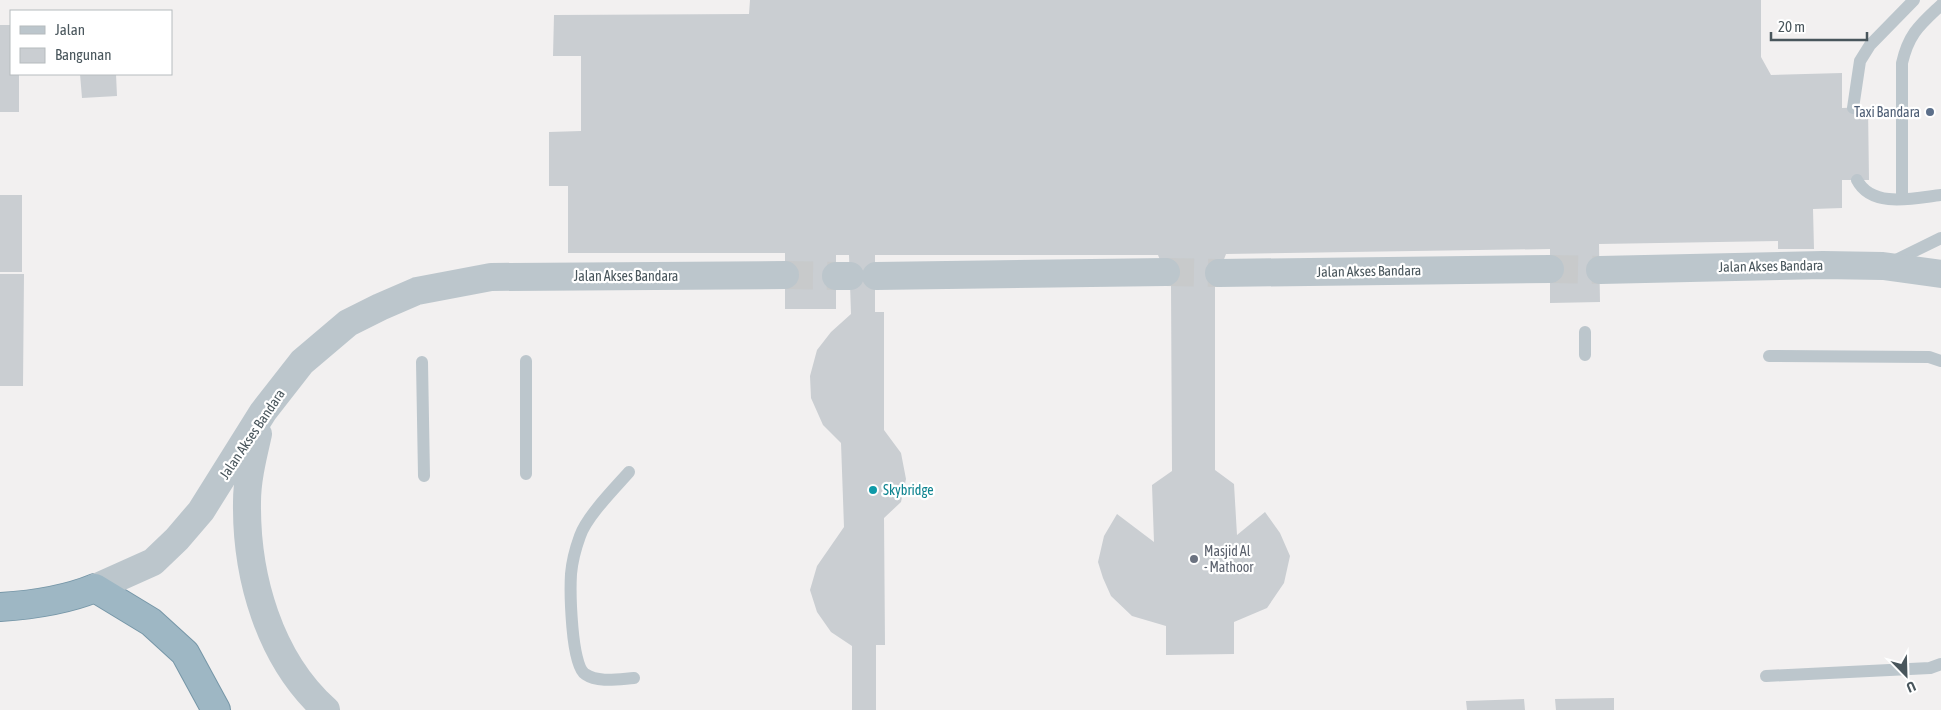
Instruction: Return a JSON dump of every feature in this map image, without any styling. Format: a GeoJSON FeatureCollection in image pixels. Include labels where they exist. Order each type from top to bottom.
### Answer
{"type":"FeatureCollection","features":[{"type":"Feature","properties":{"kind":"highway","name":"Jalan Akses Bandara"},"geometry":{"type":"LineString","coordinates":[[0,607],[26,606],[81,594],[96,588]]}},
{"type":"Feature","properties":{"kind":"highway"},"geometry":{"type":"LineString","coordinates":[[96,588],[151,622],[185,653],[216,710]]}},
{"type":"Feature","properties":{"kind":"street","name":"Jalan Akses Bandara"},"geometry":{"type":"LineString","coordinates":[[1600,270],[1814,265],[1883,266],[1941,274]]}},
{"type":"Feature","properties":{"kind":"street","name":"Jalan Akses Bandara"},"geometry":{"type":"LineString","coordinates":[[1219,273],[1550,269]]}},
{"type":"Feature","properties":{"kind":"street"},"geometry":{"type":"LineString","coordinates":[[854,276],[1166,272]]}},
{"type":"Feature","properties":{"kind":"street","name":"Jalan Akses Bandara"},"geometry":{"type":"LineString","coordinates":[[96,588],[153,562],[178,539],[202,511],[263,412],[302,362],[348,324],[416,291],[491,277],[785,275]]}},
{"type":"Feature","properties":{"kind":"street"},"geometry":{"type":"LineString","coordinates":[[263,412],[250,470],[247,500],[251,561],[258,595],[274,636],[287,660],[302,683],[326,710]]}},
{"type":"Feature","properties":{"kind":"lane"},"geometry":{"type":"LineString","coordinates":[[1853,108],[1860,61],[1870,45],[1914,0]]}},
{"type":"Feature","properties":{"kind":"lane"},"geometry":{"type":"LineString","coordinates":[[1902,199],[1902,63],[1906,45],[1916,29],[1941,5]]}},
{"type":"Feature","properties":{"kind":"lane"},"geometry":{"type":"LineString","coordinates":[[1857,180],[1861,188],[1880,198],[1902,199],[1941,195]]}},
{"type":"Feature","properties":{"kind":"lane"},"geometry":{"type":"LineString","coordinates":[[1883,266],[1941,238]]}},
{"type":"Feature","properties":{"kind":"lane"},"geometry":{"type":"LineString","coordinates":[[1585,332],[1585,355]]}},
{"type":"Feature","properties":{"kind":"lane"},"geometry":{"type":"LineString","coordinates":[[1769,356],[1929,357],[1941,361]]}},
{"type":"Feature","properties":{"kind":"lane"},"geometry":{"type":"LineString","coordinates":[[526,361],[526,474]]}},
{"type":"Feature","properties":{"kind":"lane"},"geometry":{"type":"LineString","coordinates":[[422,362],[424,476]]}},
{"type":"Feature","properties":{"kind":"lane"},"geometry":{"type":"LineString","coordinates":[[629,472],[600,504],[580,534],[571,573],[573,641],[577,663],[584,674],[595,679],[634,678]]}},
{"type":"Feature","properties":{"kind":"lane"},"geometry":{"type":"LineString","coordinates":[[1766,676],[1930,668],[1941,664]]}},
{"type":"Feature","properties":{"kind":"building"},"geometry":{"type":"Polygon","coordinates":[[[750,0],[1761,0],[1761,57],[1771,75],[1842,73],[1842,108],[1868,107],[1869,180],[1842,180],[1842,208],[1813,209],[1814,249],[1778,249],[1778,241],[1599,244],[1600,302],[1550,303],[1550,249],[1226,254],[1215,283],[1215,470],[1234,484],[1237,535],[1265,512],[1280,533],[1290,556],[1284,583],[1267,608],[1234,622],[1234,654],[1166,655],[1166,626],[1132,616],[1111,596],[1098,562],[1104,536],[1117,514],[1154,542],[1152,485],[1172,471],[1171,286],[1158,255],[875,255],[875,312],[884,312],[884,430],[901,453],[906,479],[901,502],[884,518],[885,645],[876,645],[876,710],[852,710],[852,646],[831,632],[817,612],[810,590],[817,566],[844,527],[841,443],[823,425],[811,398],[810,376],[817,350],[831,332],[851,314],[849,255],[836,255],[836,309],[785,309],[785,253],[568,253],[568,186],[549,186],[549,132],[581,131],[581,56],[553,56],[554,15],[749,14],[750,0]]]}},
{"type":"Feature","properties":{"kind":"building"},"geometry":{"type":"Polygon","coordinates":[[[0,25],[10,25],[10,75],[19,75],[19,112],[0,112],[0,25]]]}},
{"type":"Feature","properties":{"kind":"building"},"geometry":{"type":"Polygon","coordinates":[[[80,75],[116,75],[117,96],[82,98],[80,75]]]}},
{"type":"Feature","properties":{"kind":"building"},"geometry":{"type":"Polygon","coordinates":[[[0,195],[22,195],[22,272],[0,272],[0,195]]]}},
{"type":"Feature","properties":{"kind":"building"},"geometry":{"type":"Polygon","coordinates":[[[0,274],[24,274],[23,386],[0,386],[0,274]]]}},
{"type":"Feature","properties":{"kind":"building"},"geometry":{"type":"Polygon","coordinates":[[[1614,698],[1614,710],[1556,710],[1555,699],[1614,698]]]}},
{"type":"Feature","properties":{"kind":"building"},"geometry":{"type":"Polygon","coordinates":[[[1524,699],[1525,710],[1467,710],[1466,701],[1524,699]]]}},
{"type":"Feature","properties":{"kind":"tunnel"},"geometry":{"type":"LineString","coordinates":[[1550,269],[1600,270]]}},
{"type":"Feature","properties":{"kind":"tunnel"},"geometry":{"type":"LineString","coordinates":[[1166,272],[1219,273]]}},
{"type":"Feature","properties":{"kind":"tunnel"},"geometry":{"type":"LineString","coordinates":[[785,275],[836,276]]}},
{"type":"Feature","properties":{"kind":"place","name":"Taxi Bandara"},"geometry":{"type":"Point","coordinates":[1930,112]}},
{"type":"Feature","properties":{"kind":"place","name":"Skybridge"},"geometry":{"type":"Point","coordinates":[873,490]}},
{"type":"Feature","properties":{"kind":"place","name":"Masjid Al - Mathoor"},"geometry":{"type":"Point","coordinates":[1194,559]}}]}
